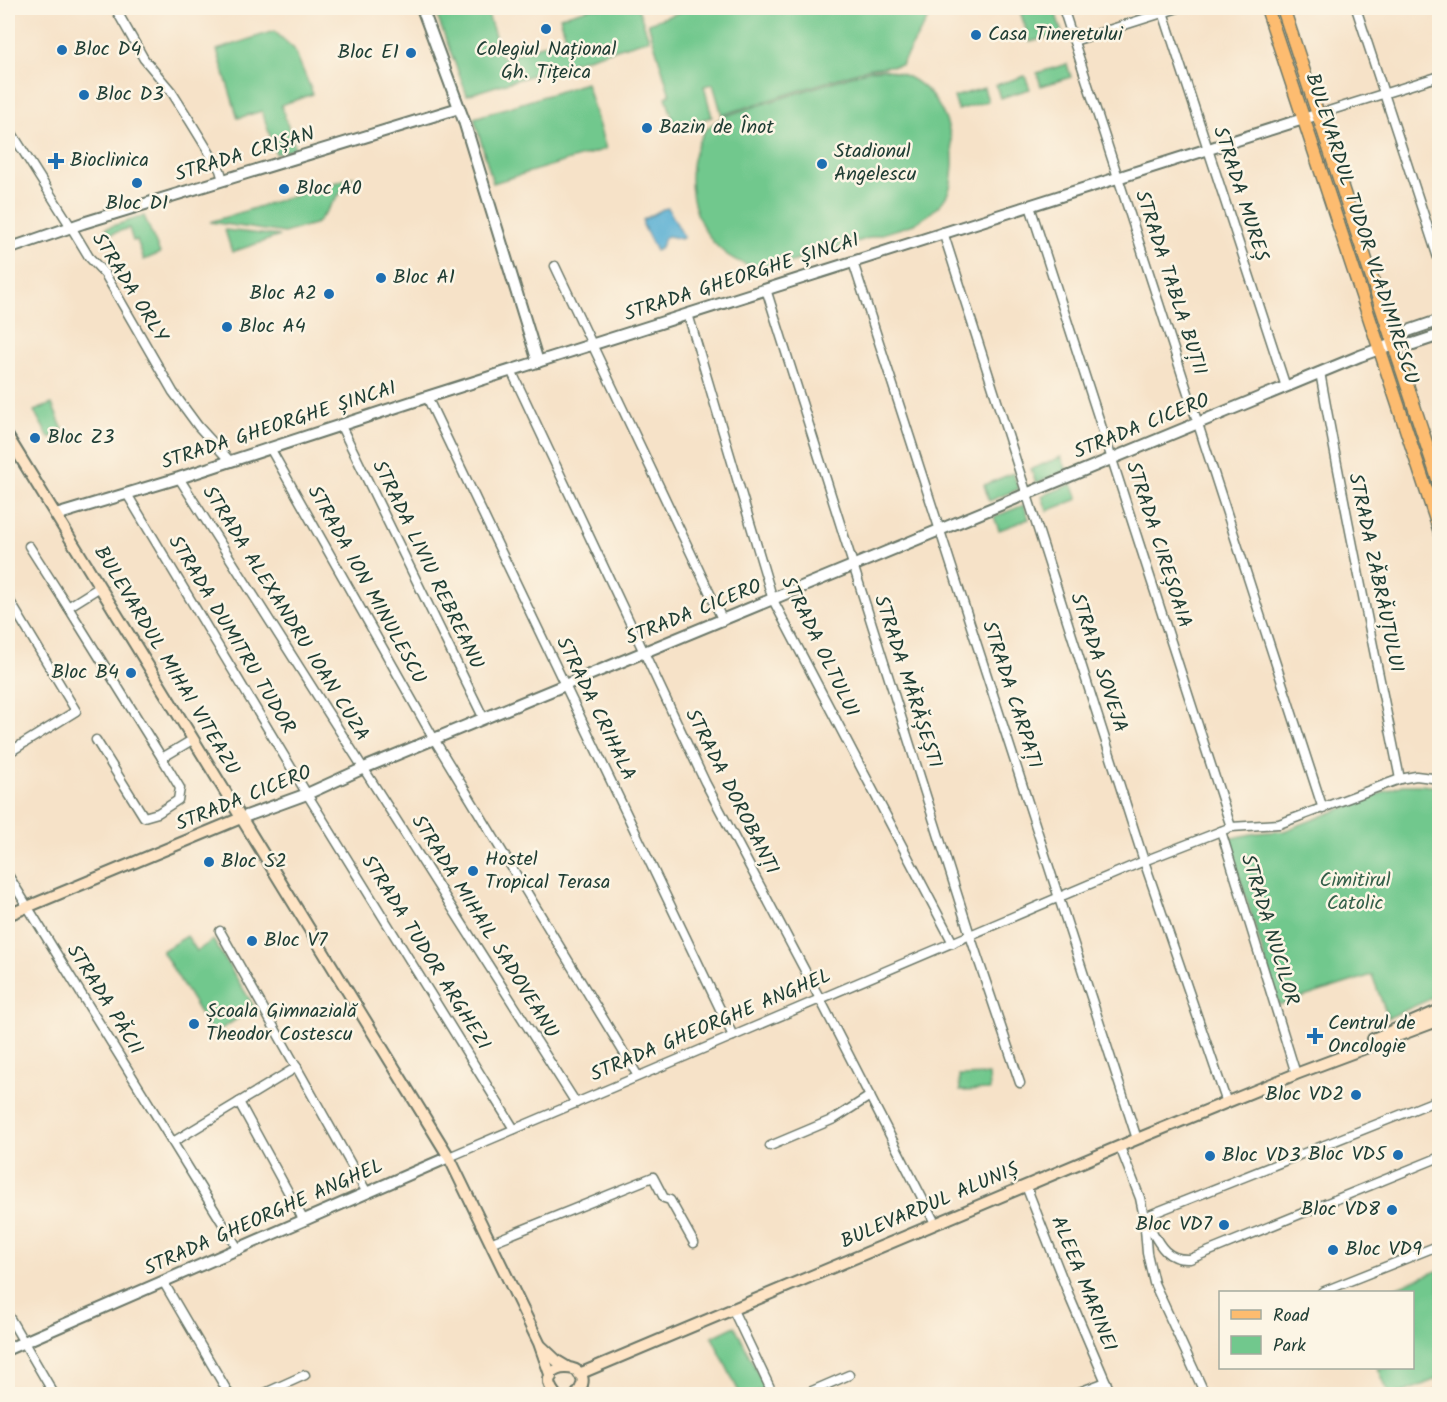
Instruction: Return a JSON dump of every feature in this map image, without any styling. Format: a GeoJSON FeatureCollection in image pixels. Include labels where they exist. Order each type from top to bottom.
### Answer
{"type":"FeatureCollection","features":[{"type":"Feature","properties":{"kind":"main road","name":"BULEVARDUL TUDOR VLADIMIRESCU"},"geometry":{"type":"LineString","coordinates":[[1267,8],[1440,532]]}},
{"type":"Feature","properties":{"kind":"main road","name":"BULEVARDUL TUDOR VLADIMIRESCU"},"geometry":{"type":"LineString","coordinates":[[1283,8],[1439,484]]}},
{"type":"Feature","properties":{"kind":"main road","name":"BULEVARDUL MIHAI VITEAZU"},"geometry":{"type":"LineString","coordinates":[[8,437],[449,1157],[539,1343],[550,1377],[551,1394]]}},
{"type":"Feature","properties":{"kind":"main road","name":"STRADA CICERO"},"geometry":{"type":"LineString","coordinates":[[8,915],[241,818]]}},
{"type":"Feature","properties":{"kind":"main road","name":"BULEVARDUL ALUNIȘ"},"geometry":{"type":"LineString","coordinates":[[1296,1074],[1440,1010]]}},
{"type":"Feature","properties":{"kind":"main road","name":"BULEVARDUL ALUNIȘ"},"geometry":{"type":"LineString","coordinates":[[579,1374],[1137,1139],[1296,1074],[1440,1020]]}},
{"type":"Feature","properties":{"kind":"main road","name":"BULEVARDUL MIHAI VITEAZU"},"geometry":{"type":"LineString","coordinates":[[539,1343],[557,1361],[579,1374]]}},
{"type":"Feature","properties":{"kind":"main road"},"geometry":{"type":"LineString","coordinates":[[550,1377],[557,1369],[567,1367]]}},
{"type":"Feature","properties":{"kind":"main road"},"geometry":{"type":"LineString","coordinates":[[579,1374],[582,1382],[579,1393]]}},
{"type":"Feature","properties":{"kind":"street"},"geometry":{"type":"LineString","coordinates":[[115,8],[144,58],[171,91],[190,121],[220,170],[223,180]]}},
{"type":"Feature","properties":{"kind":"street"},"geometry":{"type":"LineString","coordinates":[[422,8],[459,108],[538,362]]}},
{"type":"Feature","properties":{"kind":"street","name":"STRADA TABLA BUȚII"},"geometry":{"type":"LineString","coordinates":[[1064,8],[1323,809]]}},
{"type":"Feature","properties":{"kind":"street"},"geometry":{"type":"LineString","coordinates":[[1074,41],[1178,8]]}},
{"type":"Feature","properties":{"kind":"street"},"geometry":{"type":"LineString","coordinates":[[1356,8],[1440,264]]}},
{"type":"Feature","properties":{"kind":"street","name":"STRADA MUREȘ"},"geometry":{"type":"LineString","coordinates":[[1163,12],[1286,387]]}},
{"type":"Feature","properties":{"kind":"street","name":"STRADA GHEORGHE ȘINCAI"},"geometry":{"type":"LineString","coordinates":[[56,515],[179,478],[340,424],[1440,76]]}},
{"type":"Feature","properties":{"kind":"street","name":"STRADA CRIȘAN"},"geometry":{"type":"LineString","coordinates":[[8,249],[71,226],[459,108]]}},
{"type":"Feature","properties":{"kind":"street","name":"STRADA ORLY"},"geometry":{"type":"LineString","coordinates":[[8,127],[89,257],[105,274],[173,392],[198,426],[229,460]]}},
{"type":"Feature","properties":{"kind":"street","name":"STRADA CIREȘOAIA"},"geometry":{"type":"LineString","coordinates":[[1030,206],[1231,827]]}},
{"type":"Feature","properties":{"kind":"street","name":"STRADA SOVEJA"},"geometry":{"type":"LineString","coordinates":[[943,232],[1144,861],[1227,1102]]}},
{"type":"Feature","properties":{"kind":"street","name":"STRADA CARPAȚI"},"geometry":{"type":"LineString","coordinates":[[853,262],[1137,1139]]}},
{"type":"Feature","properties":{"kind":"street"},"geometry":{"type":"LineString","coordinates":[[555,266],[723,621]]}},
{"type":"Feature","properties":{"kind":"street","name":"STRADA MĂRĂȘEȘTI"},"geometry":{"type":"LineString","coordinates":[[766,289],[970,936],[1020,1083]]}},
{"type":"Feature","properties":{"kind":"street","name":"STRADA OLTULUI"},"geometry":{"type":"LineString","coordinates":[[688,314],[773,600],[953,943]]}},
{"type":"Feature","properties":{"kind":"street","name":"STRADA CICERO"},"geometry":{"type":"LineString","coordinates":[[1393,344],[1408,331],[1440,320]]}},
{"type":"Feature","properties":{"kind":"street","name":"STRADA CICERO"},"geometry":{"type":"LineString","coordinates":[[241,818],[307,794],[364,768],[1320,372],[1393,344],[1413,344],[1440,335]]}},
{"type":"Feature","properties":{"kind":"street","name":"STRADA DOROBANȚI"},"geometry":{"type":"LineString","coordinates":[[511,370],[705,782],[936,1223]]}},
{"type":"Feature","properties":{"kind":"street","name":"STRADA ZĂBRĂUȚULUI"},"geometry":{"type":"LineString","coordinates":[[1320,372],[1400,779]]}},
{"type":"Feature","properties":{"kind":"street","name":"STRADA CRIHALA"},"geometry":{"type":"LineString","coordinates":[[427,397],[733,1036]]}},
{"type":"Feature","properties":{"kind":"street","name":"STRADA LIVIU REBREANU"},"geometry":{"type":"LineString","coordinates":[[340,424],[484,719]]}},
{"type":"Feature","properties":{"kind":"street","name":"STRADA ION MINULESCU"},"geometry":{"type":"LineString","coordinates":[[270,447],[434,739],[638,1076]]}},
{"type":"Feature","properties":{"kind":"street","name":"STRADA ALEXANDRU IOAN CUZA"},"geometry":{"type":"LineString","coordinates":[[179,478],[364,768]]}},
{"type":"Feature","properties":{"kind":"street","name":"STRADA DUMITRU TUDOR"},"geometry":{"type":"LineString","coordinates":[[127,494],[307,794]]}},
{"type":"Feature","properties":{"kind":"street"},"geometry":{"type":"LineString","coordinates":[[29,546],[162,758],[180,789],[178,800],[158,813],[144,817],[96,740]]}},
{"type":"Feature","properties":{"kind":"street"},"geometry":{"type":"LineString","coordinates":[[68,607],[100,587]]}},
{"type":"Feature","properties":{"kind":"street"},"geometry":{"type":"LineString","coordinates":[[8,598],[76,711],[8,753]]}},
{"type":"Feature","properties":{"kind":"street"},"geometry":{"type":"LineString","coordinates":[[162,758],[192,740]]}},
{"type":"Feature","properties":{"kind":"street","name":"STRADA MIHAIL SADOVEANU"},"geometry":{"type":"LineString","coordinates":[[364,768],[576,1103]]}},
{"type":"Feature","properties":{"kind":"street","name":"STRADA GHEORGHE ANGHEL"},"geometry":{"type":"LineString","coordinates":[[8,1349],[164,1283],[366,1191],[1144,861],[1231,827],[1279,824],[1400,779],[1416,776],[1440,779]]}},
{"type":"Feature","properties":{"kind":"street","name":"STRADA TUDOR ARGHEZI"},"geometry":{"type":"LineString","coordinates":[[307,794],[514,1129]]}},
{"type":"Feature","properties":{"kind":"street","name":"STRADA NUCILOR"},"geometry":{"type":"LineString","coordinates":[[1221,831],[1296,1074]]}},
{"type":"Feature","properties":{"kind":"street","name":"STRADA PĂCII"},"geometry":{"type":"LineString","coordinates":[[8,875],[238,1250]]}},
{"type":"Feature","properties":{"kind":"street"},"geometry":{"type":"LineString","coordinates":[[220,931],[366,1191]]}},
{"type":"Feature","properties":{"kind":"street"},"geometry":{"type":"LineString","coordinates":[[173,1142],[297,1068]]}},
{"type":"Feature","properties":{"kind":"street"},"geometry":{"type":"LineString","coordinates":[[770,1146],[834,1119],[870,1096]]}},
{"type":"Feature","properties":{"kind":"street"},"geometry":{"type":"LineString","coordinates":[[1144,1217],[1440,1099]]}},
{"type":"Feature","properties":{"kind":"street"},"geometry":{"type":"LineString","coordinates":[[240,1102],[303,1219]]}},
{"type":"Feature","properties":{"kind":"street"},"geometry":{"type":"LineString","coordinates":[[1120,1147],[1140,1198],[1147,1253],[1154,1283],[1205,1395]]}},
{"type":"Feature","properties":{"kind":"street"},"geometry":{"type":"LineString","coordinates":[[1144,1217],[1164,1250],[1171,1257],[1179,1260],[1190,1259],[1440,1157]]}},
{"type":"Feature","properties":{"kind":"street"},"geometry":{"type":"LineString","coordinates":[[490,1243],[653,1177],[664,1198],[670,1200],[694,1243]]}},
{"type":"Feature","properties":{"kind":"street","name":"ALEEA MARINEI"},"geometry":{"type":"LineString","coordinates":[[1026,1186],[1112,1395]]}},
{"type":"Feature","properties":{"kind":"street"},"geometry":{"type":"LineString","coordinates":[[1327,1291],[1440,1245]]}},
{"type":"Feature","properties":{"kind":"street"},"geometry":{"type":"LineString","coordinates":[[164,1283],[229,1395]]}},
{"type":"Feature","properties":{"kind":"street"},"geometry":{"type":"LineString","coordinates":[[732,1308],[773,1395]]}},
{"type":"Feature","properties":{"kind":"street"},"geometry":{"type":"LineString","coordinates":[[8,1315],[54,1395]]}},
{"type":"Feature","properties":{"kind":"street"},"geometry":{"type":"LineString","coordinates":[[263,1395],[305,1375]]}},
{"type":"Feature","properties":{"kind":"street"},"geometry":{"type":"LineString","coordinates":[[805,1395],[849,1376]]}},
{"type":"Feature","properties":{"kind":"street"},"geometry":{"type":"LineString","coordinates":[[1074,1395],[1106,1382]]}},
{"type":"Feature","properties":{"kind":"street"},"geometry":{"type":"LineString","coordinates":[[1434,1395],[1440,1392]]}},
{"type":"Feature","properties":{"kind":"green space"},"geometry":{"type":"Polygon","coordinates":[[[434,8],[486,8],[502,58],[566,37],[560,17],[591,8],[638,8],[649,39],[467,95],[434,8]]]}},
{"type":"Feature","properties":{"kind":"green space"},"geometry":{"type":"Polygon","coordinates":[[[680,8],[933,8],[933,10],[901,65],[870,68],[722,115],[713,84],[704,86],[712,117],[675,127],[666,97],[670,95],[648,23],[681,12],[680,8]]]}},
{"type":"Feature","properties":{"kind":"green space"},"geometry":{"type":"Polygon","coordinates":[[[1019,8],[1054,8],[1062,33],[1030,42],[1019,8]]]}},
{"type":"Feature","properties":{"kind":"green space"},"geometry":{"type":"Polygon","coordinates":[[[274,31],[294,49],[313,94],[281,105],[295,148],[276,154],[262,111],[238,118],[217,50],[274,31]]]}},
{"type":"Feature","properties":{"kind":"green space"},"geometry":{"type":"Polygon","coordinates":[[[1067,64],[1071,77],[1041,86],[1037,73],[1067,64]]]}},
{"type":"Feature","properties":{"kind":"green space","name":"Stadionul Angelescu"},"geometry":{"type":"Polygon","coordinates":[[[883,69],[915,81],[937,103],[944,117],[952,148],[953,165],[948,193],[938,207],[914,224],[776,267],[757,267],[737,261],[720,249],[706,233],[697,214],[692,193],[691,172],[695,151],[704,132],[722,117],[870,70],[883,69]]]}},
{"type":"Feature","properties":{"kind":"green space"},"geometry":{"type":"Polygon","coordinates":[[[1025,76],[1030,89],[1000,98],[996,85],[1025,76]]]}},
{"type":"Feature","properties":{"kind":"green space"},"geometry":{"type":"Polygon","coordinates":[[[586,83],[606,149],[493,183],[474,118],[586,83]]]}},
{"type":"Feature","properties":{"kind":"green space"},"geometry":{"type":"Polygon","coordinates":[[[984,88],[988,101],[958,110],[954,97],[984,88]]]}},
{"type":"Feature","properties":{"kind":"green space"},"geometry":{"type":"Polygon","coordinates":[[[353,177],[317,223],[284,233],[210,222],[353,177]]]}},
{"type":"Feature","properties":{"kind":"green space"},"geometry":{"type":"Polygon","coordinates":[[[144,216],[160,253],[144,260],[137,240],[133,241],[129,228],[108,235],[106,228],[144,216]]]}},
{"type":"Feature","properties":{"kind":"green space"},"geometry":{"type":"Polygon","coordinates":[[[225,230],[280,236],[232,252],[225,230]]]}},
{"type":"Feature","properties":{"kind":"green space"},"geometry":{"type":"Polygon","coordinates":[[[52,404],[64,432],[49,438],[34,411],[52,404]]]}},
{"type":"Feature","properties":{"kind":"green space"},"geometry":{"type":"Polygon","coordinates":[[[1061,457],[1067,470],[1036,483],[1031,469],[1061,457]]]}},
{"type":"Feature","properties":{"kind":"green space"},"geometry":{"type":"Polygon","coordinates":[[[1013,473],[1019,489],[989,501],[984,485],[1013,473]]]}},
{"type":"Feature","properties":{"kind":"green space"},"geometry":{"type":"Polygon","coordinates":[[[1072,484],[1078,499],[1047,511],[1042,496],[1072,484]]]}},
{"type":"Feature","properties":{"kind":"green space"},"geometry":{"type":"Polygon","coordinates":[[[1024,505],[1029,519],[999,530],[994,517],[1024,505]]]}},
{"type":"Feature","properties":{"kind":"green space","name":"Cimitirul Catolic"},"geometry":{"type":"Polygon","coordinates":[[[1402,785],[1439,787],[1439,995],[1388,1018],[1372,975],[1279,1005],[1228,839],[1256,833],[1284,831],[1402,785]]]}},
{"type":"Feature","properties":{"kind":"green space"},"geometry":{"type":"Polygon","coordinates":[[[187,936],[197,951],[213,940],[255,1008],[213,1034],[162,951],[187,936]]]}},
{"type":"Feature","properties":{"kind":"green space"},"geometry":{"type":"Polygon","coordinates":[[[989,1075],[990,1090],[960,1091],[959,1076],[989,1075]]]}},
{"type":"Feature","properties":{"kind":"green space"},"geometry":{"type":"Polygon","coordinates":[[[1439,1270],[1439,1378],[1400,1394],[1389,1394],[1378,1369],[1414,1369],[1414,1291],[1387,1291],[1439,1270]]]}},
{"type":"Feature","properties":{"kind":"green space"},"geometry":{"type":"Polygon","coordinates":[[[735,1326],[765,1388],[753,1394],[740,1394],[712,1337],[735,1326]]]}},
{"type":"Feature","properties":{"kind":"water"},"geometry":{"type":"Polygon","coordinates":[[[668,208],[684,237],[681,239],[667,237],[660,249],[656,251],[643,225],[643,220],[668,208]]]}},
{"type":"Feature","properties":{"kind":"place","name":"Colegiul Național Gh. Țițeica"},"geometry":{"type":"Point","coordinates":[546,29]}},
{"type":"Feature","properties":{"kind":"place","name":"Casa Tineretului"},"geometry":{"type":"Point","coordinates":[976,35]}},
{"type":"Feature","properties":{"kind":"place","name":"Bloc D4"},"geometry":{"type":"Point","coordinates":[62,50]}},
{"type":"Feature","properties":{"kind":"place","name":"Bloc E1"},"geometry":{"type":"Point","coordinates":[411,53]}},
{"type":"Feature","properties":{"kind":"place","name":"Bloc D3"},"geometry":{"type":"Point","coordinates":[84,95]}},
{"type":"Feature","properties":{"kind":"place","name":"Bazin de Înot"},"geometry":{"type":"Point","coordinates":[647,128]}},
{"type":"Feature","properties":{"kind":"place","name":"Bioclinica"},"geometry":{"type":"Point","coordinates":[56,161]}},
{"type":"Feature","properties":{"kind":"place","name":"Stadionul Angelescu"},"geometry":{"type":"Point","coordinates":[822,164]}},
{"type":"Feature","properties":{"kind":"place","name":"Bloc D1"},"geometry":{"type":"Point","coordinates":[137,183]}},
{"type":"Feature","properties":{"kind":"place","name":"Bloc A0"},"geometry":{"type":"Point","coordinates":[284,189]}},
{"type":"Feature","properties":{"kind":"place","name":"Bloc A1"},"geometry":{"type":"Point","coordinates":[381,278]}},
{"type":"Feature","properties":{"kind":"place","name":"Bloc A2"},"geometry":{"type":"Point","coordinates":[329,294]}},
{"type":"Feature","properties":{"kind":"place","name":"Bloc A4"},"geometry":{"type":"Point","coordinates":[227,327]}},
{"type":"Feature","properties":{"kind":"place","name":"Bloc Z3"},"geometry":{"type":"Point","coordinates":[35,438]}},
{"type":"Feature","properties":{"kind":"place","name":"Bloc B4"},"geometry":{"type":"Point","coordinates":[131,673]}},
{"type":"Feature","properties":{"kind":"place","name":"Bloc S2"},"geometry":{"type":"Point","coordinates":[209,862]}},
{"type":"Feature","properties":{"kind":"place","name":"Hostel Tropical Terasa"},"geometry":{"type":"Point","coordinates":[473,871]}},
{"type":"Feature","properties":{"kind":"place","name":"Bloc V7"},"geometry":{"type":"Point","coordinates":[252,941]}},
{"type":"Feature","properties":{"kind":"place","name":"Școala Gimnazială Theodor Costescu"},"geometry":{"type":"Point","coordinates":[194,1024]}},
{"type":"Feature","properties":{"kind":"place","name":"Centrul de Oncologie"},"geometry":{"type":"Point","coordinates":[1315,1036]}},
{"type":"Feature","properties":{"kind":"place","name":"Bloc VD2"},"geometry":{"type":"Point","coordinates":[1356,1095]}},
{"type":"Feature","properties":{"kind":"place","name":"Bloc VD5"},"geometry":{"type":"Point","coordinates":[1398,1155]}},
{"type":"Feature","properties":{"kind":"place","name":"Bloc VD3"},"geometry":{"type":"Point","coordinates":[1210,1156]}},
{"type":"Feature","properties":{"kind":"place","name":"Bloc VD8"},"geometry":{"type":"Point","coordinates":[1392,1210]}},
{"type":"Feature","properties":{"kind":"place","name":"Bloc VD7"},"geometry":{"type":"Point","coordinates":[1224,1225]}},
{"type":"Feature","properties":{"kind":"place","name":"Bloc VD9"},"geometry":{"type":"Point","coordinates":[1333,1250]}}]}
